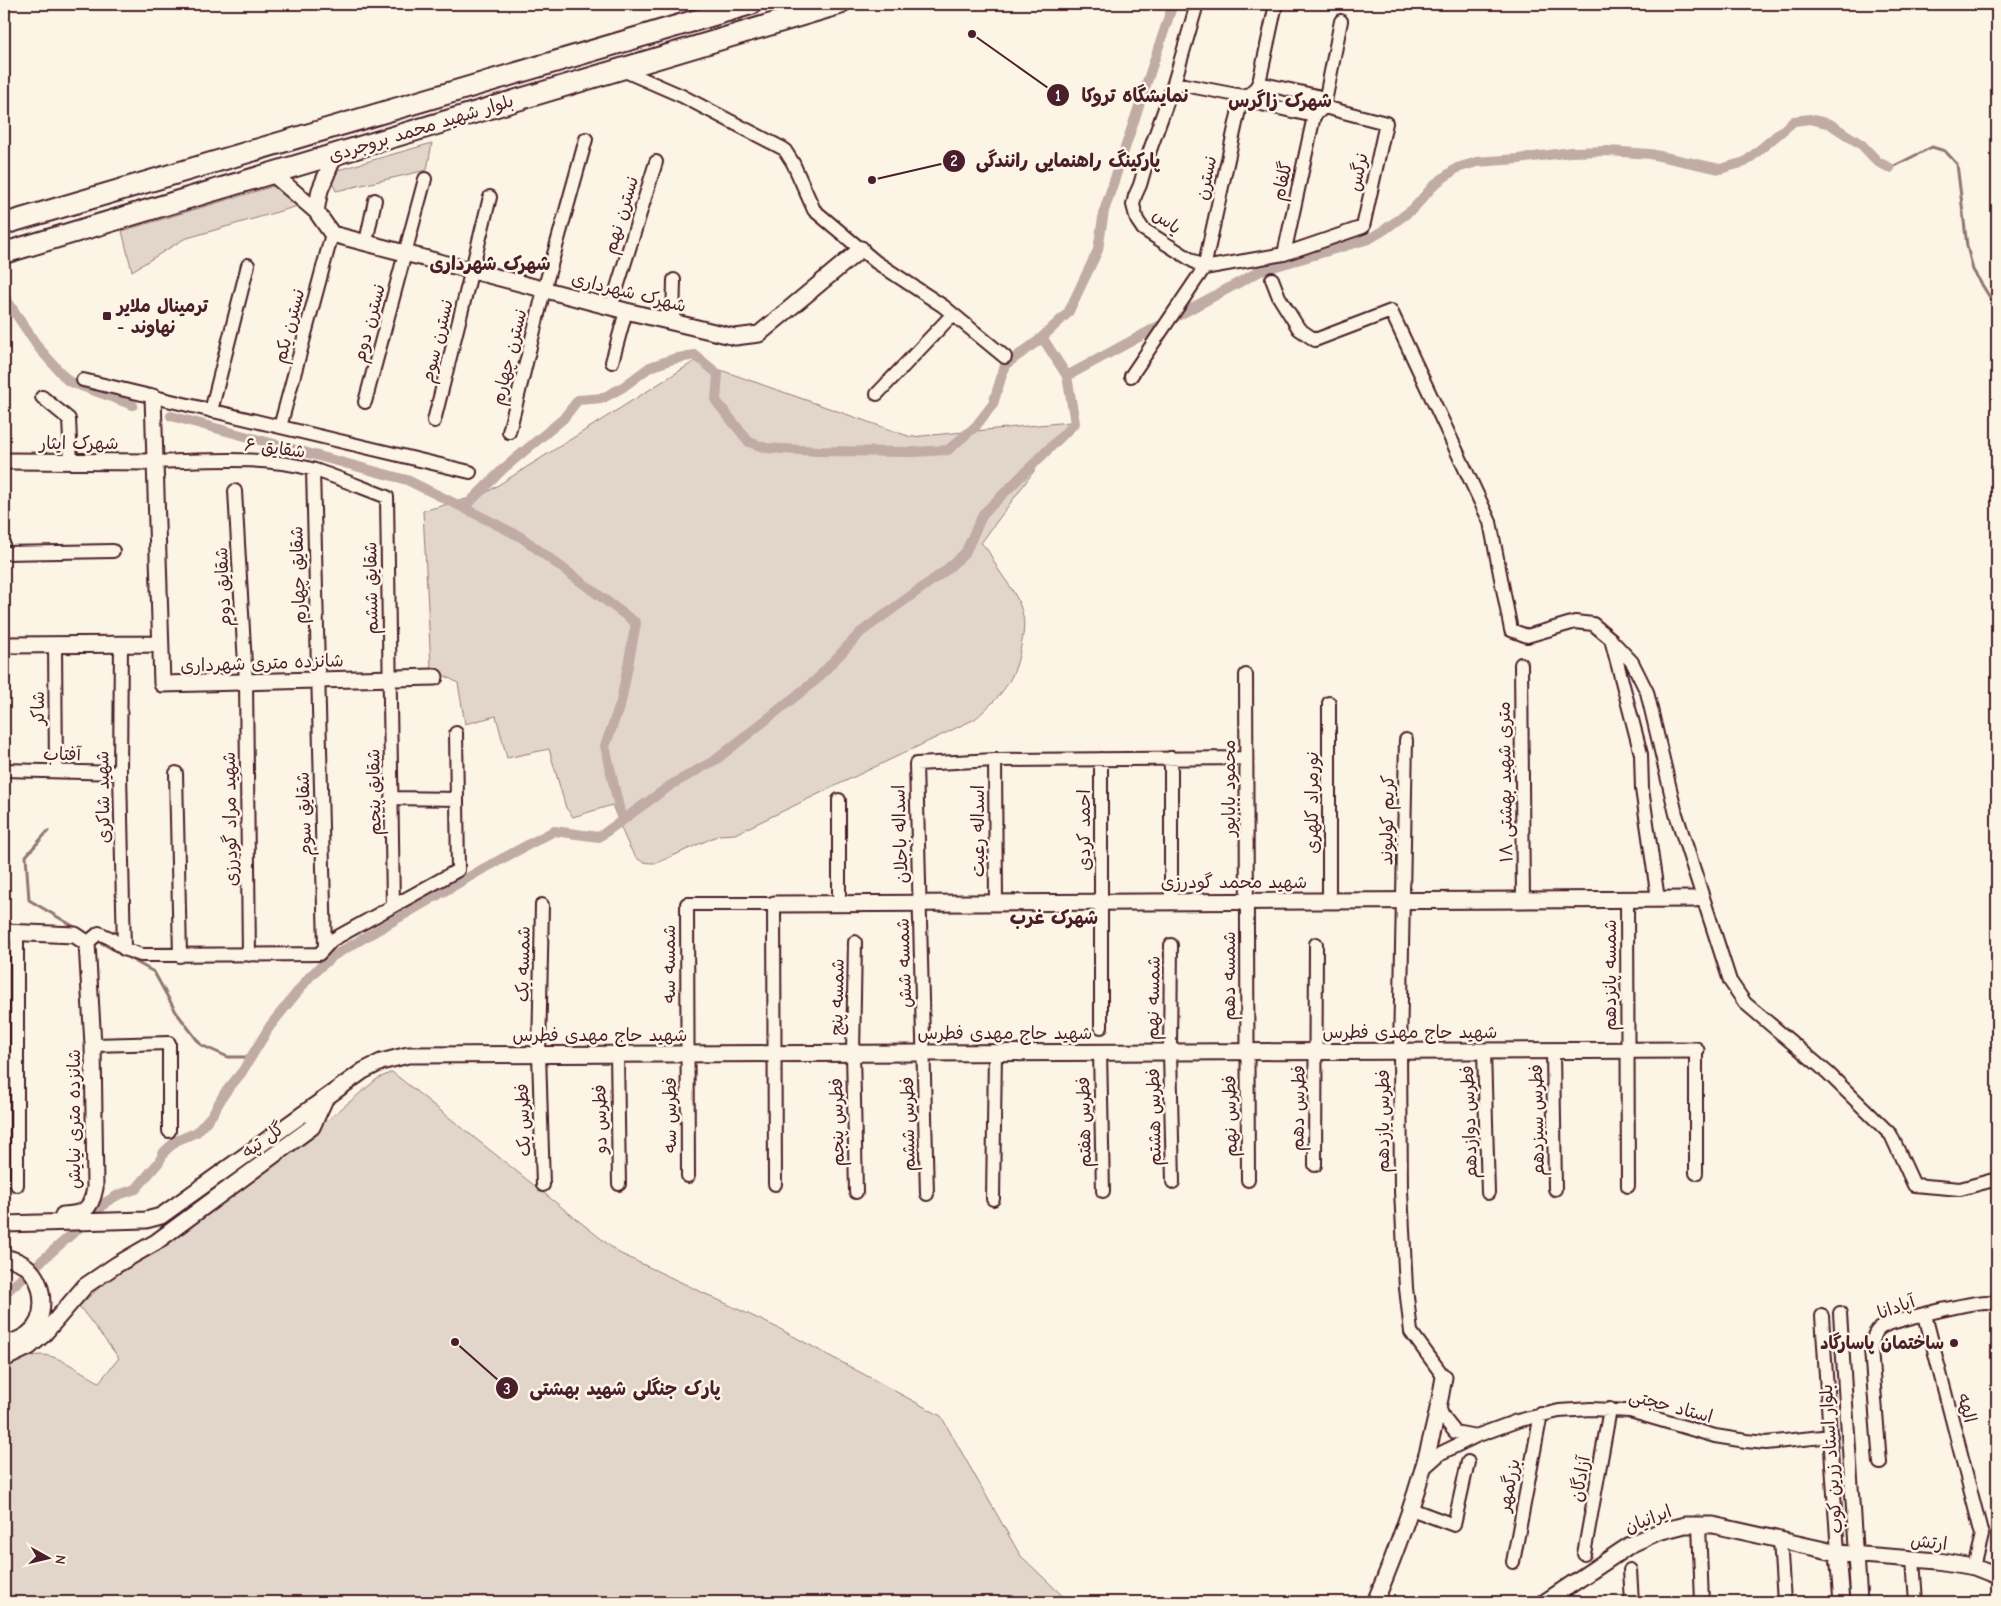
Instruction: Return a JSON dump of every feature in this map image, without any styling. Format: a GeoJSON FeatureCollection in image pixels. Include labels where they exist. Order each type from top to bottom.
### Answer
{"type":"FeatureCollection","features":[{"type":"Feature","properties":{"kind":"highway","name":"بلوار شهید محمد بروجردی"},"geometry":{"type":"LineString","coordinates":[[4,224],[751,4]]}},
{"type":"Feature","properties":{"kind":"highway","name":"بلوار شهید محمد بروجردی"},"geometry":{"type":"LineString","coordinates":[[4,253],[839,4]]}},
{"type":"Feature","properties":{"kind":"street","name":"یاس"},"geometry":{"type":"LineString","coordinates":[[1197,4],[1174,83],[1133,205],[1137,220],[1143,229],[1204,268]]}},
{"type":"Feature","properties":{"kind":"street"},"geometry":{"type":"LineString","coordinates":[[1246,95],[1259,83],[1276,4]]}},
{"type":"Feature","properties":{"kind":"street"},"geometry":{"type":"LineString","coordinates":[[1174,83],[1246,95],[1257,103],[1314,116],[1324,107],[1341,21]]}},
{"type":"Feature","properties":{"kind":"street"},"geometry":{"type":"LineString","coordinates":[[620,69],[682,96],[784,149],[793,163],[814,210],[876,262],[953,314],[1005,357]]}},
{"type":"Feature","properties":{"kind":"street"},"geometry":{"type":"LineString","coordinates":[[1259,83],[1317,96],[1324,107]]}},
{"type":"Feature","properties":{"kind":"street","name":"نسترن"},"geometry":{"type":"LineString","coordinates":[[1204,268],[1246,95]]}},
{"type":"Feature","properties":{"kind":"street","name":"نرگس"},"geometry":{"type":"LineString","coordinates":[[1284,254],[1363,227],[1386,123],[1324,107]]}},
{"type":"Feature","properties":{"kind":"street","name":"گلفام"},"geometry":{"type":"LineString","coordinates":[[1284,254],[1314,116]]}},
{"type":"Feature","properties":{"kind":"street","name":"نسترن چهارم"},"geometry":{"type":"LineString","coordinates":[[509,432],[544,290],[586,139]]}},
{"type":"Feature","properties":{"kind":"street"},"geometry":{"type":"LineString","coordinates":[[316,211],[320,190],[335,154]]}},
{"type":"Feature","properties":{"kind":"street","name":"نسترن نهم"},"geometry":{"type":"LineString","coordinates":[[612,362],[618,309],[656,162]]}},
{"type":"Feature","properties":{"kind":"street"},"geometry":{"type":"LineString","coordinates":[[272,173],[316,211],[332,234]]}},
{"type":"Feature","properties":{"kind":"street","name":"نسترن دوم"},"geometry":{"type":"LineString","coordinates":[[365,402],[425,179]]}},
{"type":"Feature","properties":{"kind":"street","name":"نسترن سوم"},"geometry":{"type":"LineString","coordinates":[[434,421],[490,197]]}},
{"type":"Feature","properties":{"kind":"street"},"geometry":{"type":"LineString","coordinates":[[366,242],[375,200]]}},
{"type":"Feature","properties":{"kind":"street","name":"شهرک شهرداری"},"geometry":{"type":"LineString","coordinates":[[332,234],[618,309],[735,337],[759,334],[860,249]]}},
{"type":"Feature","properties":{"kind":"street","name":"نسترن یکم"},"geometry":{"type":"LineString","coordinates":[[280,427],[332,234]]}},
{"type":"Feature","properties":{"kind":"street"},"geometry":{"type":"LineString","coordinates":[[1131,376],[1204,268],[1284,254]]}},
{"type":"Feature","properties":{"kind":"street"},"geometry":{"type":"LineString","coordinates":[[211,411],[248,265]]}},
{"type":"Feature","properties":{"kind":"street"},"geometry":{"type":"LineString","coordinates":[[1272,279],[1279,297],[1299,329],[1315,340],[1391,311],[1490,522],[1511,630],[1527,636],[1575,622],[1593,624],[1611,639],[1632,662],[1647,692],[1676,814],[1730,981],[1745,1003],[1828,1073],[1891,1135],[1914,1185],[1960,1189],[1997,1179]]}},
{"type":"Feature","properties":{"kind":"street"},"geometry":{"type":"LineString","coordinates":[[673,323],[674,280]]}},
{"type":"Feature","properties":{"kind":"street"},"geometry":{"type":"LineString","coordinates":[[877,394],[953,314]]}},
{"type":"Feature","properties":{"kind":"street"},"geometry":{"type":"LineString","coordinates":[[83,380],[470,472]]}},
{"type":"Feature","properties":{"kind":"street"},"geometry":{"type":"LineString","coordinates":[[42,397],[69,419],[71,462]]}},
{"type":"Feature","properties":{"kind":"street","name":"شانزده متری شهرداری"},"geometry":{"type":"LineString","coordinates":[[152,397],[162,684],[435,677]]}},
{"type":"Feature","properties":{"kind":"street","name":"شقایق ۶"},"geometry":{"type":"LineString","coordinates":[[154,462],[245,460],[313,470],[387,497]]}},
{"type":"Feature","properties":{"kind":"street","name":"شهرک ایثار"},"geometry":{"type":"LineString","coordinates":[[4,461],[154,462]]}},
{"type":"Feature","properties":{"kind":"street","name":"شقایق چهارم"},"geometry":{"type":"LineString","coordinates":[[313,470],[318,680]]}},
{"type":"Feature","properties":{"kind":"street","name":"شقایق دوم"},"geometry":{"type":"LineString","coordinates":[[235,491],[246,682]]}},
{"type":"Feature","properties":{"kind":"street","name":"شقایق ششم"},"geometry":{"type":"LineString","coordinates":[[387,497],[390,678]]}},
{"type":"Feature","properties":{"kind":"street"},"geometry":{"type":"LineString","coordinates":[[4,553],[113,551]]}},
{"type":"Feature","properties":{"kind":"street"},"geometry":{"type":"LineString","coordinates":[[1611,639],[1641,754],[1642,789],[1658,899]]}},
{"type":"Feature","properties":{"kind":"street","name":"شاکر"},"geometry":{"type":"LineString","coordinates":[[55,644],[56,771]]}},
{"type":"Feature","properties":{"kind":"street","name":"شهید شاکری"},"geometry":{"type":"LineString","coordinates":[[121,644],[120,772],[124,949]]}},
{"type":"Feature","properties":{"kind":"street"},"geometry":{"type":"LineString","coordinates":[[4,645],[160,644]]}},
{"type":"Feature","properties":{"kind":"street","name":"۱۸ متری شهید بهشتی"},"geometry":{"type":"LineString","coordinates":[[1521,664],[1523,900]]}},
{"type":"Feature","properties":{"kind":"street","name":"محمود باباپور"},"geometry":{"type":"LineString","coordinates":[[1246,675],[1247,901]]}},
{"type":"Feature","properties":{"kind":"street","name":"شقایق پنجم"},"geometry":{"type":"LineString","coordinates":[[390,678],[393,906]]}},
{"type":"Feature","properties":{"kind":"street","name":"شقایق سوم"},"geometry":{"type":"LineString","coordinates":[[318,680],[325,947]]}},
{"type":"Feature","properties":{"kind":"street","name":"شهید مراد گودرزی"},"geometry":{"type":"LineString","coordinates":[[246,682],[249,955]]}},
{"type":"Feature","properties":{"kind":"street","name":"نورمراد کلهری"},"geometry":{"type":"LineString","coordinates":[[1329,703],[1329,901]]}},
{"type":"Feature","properties":{"kind":"street"},"geometry":{"type":"LineString","coordinates":[[17,1185],[10,1064],[10,932],[75,935],[87,944],[98,933],[112,939],[124,949],[141,955],[319,954],[332,940],[458,870],[456,733]]}},
{"type":"Feature","properties":{"kind":"street","name":"کریم کولیوند"},"geometry":{"type":"LineString","coordinates":[[1400,1051],[1406,740]]}},
{"type":"Feature","properties":{"kind":"street"},"geometry":{"type":"LineString","coordinates":[[1171,758],[1172,901]]}},
{"type":"Feature","properties":{"kind":"street"},"geometry":{"type":"LineString","coordinates":[[995,760],[1246,758]]}},
{"type":"Feature","properties":{"kind":"street","name":"احمد کردی"},"geometry":{"type":"LineString","coordinates":[[1101,759],[1101,1027]]}},
{"type":"Feature","properties":{"kind":"street","name":"اسداله باجلان"},"geometry":{"type":"LineString","coordinates":[[919,903],[916,764],[995,760]]}},
{"type":"Feature","properties":{"kind":"street","name":"اسداله رعیت"},"geometry":{"type":"LineString","coordinates":[[995,760],[996,902]]}},
{"type":"Feature","properties":{"kind":"street","name":"آفتاب"},"geometry":{"type":"LineString","coordinates":[[4,770],[120,772]]}},
{"type":"Feature","properties":{"kind":"street"},"geometry":{"type":"LineString","coordinates":[[176,773],[180,956]]}},
{"type":"Feature","properties":{"kind":"street"},"geometry":{"type":"LineString","coordinates":[[391,798],[457,799]]}},
{"type":"Feature","properties":{"kind":"street"},"geometry":{"type":"LineString","coordinates":[[839,800],[839,903]]}},
{"type":"Feature","properties":{"kind":"street","name":"شمسه پانزدهم"},"geometry":{"type":"LineString","coordinates":[[1627,899],[1628,1186]]}},
{"type":"Feature","properties":{"kind":"street","name":"شهید محمد گودرزی"},"geometry":{"type":"LineString","coordinates":[[774,904],[1695,899]]}},
{"type":"Feature","properties":{"kind":"street","name":"شمسه دهم"},"geometry":{"type":"LineString","coordinates":[[1246,1052],[1247,901]]}},
{"type":"Feature","properties":{"kind":"street","name":"شمسه شش"},"geometry":{"type":"LineString","coordinates":[[919,903],[924,1052]]}},
{"type":"Feature","properties":{"kind":"street","name":"شمسه سه"},"geometry":{"type":"LineString","coordinates":[[687,1053],[687,904],[774,904]]}},
{"type":"Feature","properties":{"kind":"street"},"geometry":{"type":"LineString","coordinates":[[774,904],[775,1184]]}},
{"type":"Feature","properties":{"kind":"street","name":"شمسه یک"},"geometry":{"type":"LineString","coordinates":[[539,1054],[542,905]]}},
{"type":"Feature","properties":{"kind":"street","name":"شمسه پنج"},"geometry":{"type":"LineString","coordinates":[[854,1053],[855,942]]}},
{"type":"Feature","properties":{"kind":"street","name":"شانزده متری نیایش"},"geometry":{"type":"LineString","coordinates":[[4,1216],[76,1214],[88,1209],[93,1200],[95,1188],[93,1045],[87,944]]}},
{"type":"Feature","properties":{"kind":"street","name":"فطرس دهم"},"geometry":{"type":"LineString","coordinates":[[1315,1165],[1316,944]]}},
{"type":"Feature","properties":{"kind":"street","name":"شمسه نهم"},"geometry":{"type":"LineString","coordinates":[[1170,1052],[1171,945]]}},
{"type":"Feature","properties":{"kind":"street"},"geometry":{"type":"LineString","coordinates":[[93,1045],[169,1043],[169,1131]]}},
{"type":"Feature","properties":{"kind":"street","name":"فطرس سیزدهم"},"geometry":{"type":"LineString","coordinates":[[1553,1050],[1555,1189]]}},
{"type":"Feature","properties":{"kind":"street"},"geometry":{"type":"LineString","coordinates":[[1696,1050],[1696,1172]]}},
{"type":"Feature","properties":{"kind":"street","name":"شهید حاج مهدی فطرس"},"geometry":{"type":"LineString","coordinates":[[326,1098],[363,1071],[393,1058],[423,1054],[1696,1050]]}},
{"type":"Feature","properties":{"kind":"street","name":"فطرس یازدهم"},"geometry":{"type":"LineString","coordinates":[[1400,1051],[1401,1191],[1406,1288],[1411,1332],[1444,1377]]}},
{"type":"Feature","properties":{"kind":"street","name":"فطرس دوازدهم"},"geometry":{"type":"LineString","coordinates":[[1484,1051],[1488,1193]]}},
{"type":"Feature","properties":{"kind":"street","name":"فطرس ششم"},"geometry":{"type":"LineString","coordinates":[[924,1052],[927,1194]]}},
{"type":"Feature","properties":{"kind":"street"},"geometry":{"type":"LineString","coordinates":[[993,1199],[995,1052]]}},
{"type":"Feature","properties":{"kind":"street","name":"فطرس هفتم"},"geometry":{"type":"LineString","coordinates":[[1100,1052],[1103,1191]]}},
{"type":"Feature","properties":{"kind":"street","name":"فطرس هشتم"},"geometry":{"type":"LineString","coordinates":[[1170,1052],[1173,1182]]}},
{"type":"Feature","properties":{"kind":"street","name":"فطرس نهم"},"geometry":{"type":"LineString","coordinates":[[1246,1052],[1248,1180]]}},
{"type":"Feature","properties":{"kind":"street","name":"فطرس دو"},"geometry":{"type":"LineString","coordinates":[[617,1053],[619,1184]]}},
{"type":"Feature","properties":{"kind":"street","name":"فطرس سه"},"geometry":{"type":"LineString","coordinates":[[687,1053],[688,1176]]}},
{"type":"Feature","properties":{"kind":"street","name":"فطرس پنجم"},"geometry":{"type":"LineString","coordinates":[[854,1053],[856,1192]]}},
{"type":"Feature","properties":{"kind":"street","name":"فطرس یک"},"geometry":{"type":"LineString","coordinates":[[539,1054],[543,1184]]}},
{"type":"Feature","properties":{"kind":"street","name":"گل تپه"},"geometry":{"type":"LineString","coordinates":[[4,1224],[146,1220],[162,1216],[326,1098]]}},
{"type":"Feature","properties":{"kind":"street","name":"گل تپه"},"geometry":{"type":"LineString","coordinates":[[4,1359],[29,1347],[36,1341],[85,1286],[116,1265],[156,1242],[312,1127],[326,1098]]}},
{"type":"Feature","properties":{"kind":"street"},"geometry":{"type":"LineString","coordinates":[[4,1258],[18,1261],[31,1270],[37,1280],[42,1302],[41,1313],[29,1334],[4,1346]]}},
{"type":"Feature","properties":{"kind":"street","name":"آپادانا"},"geometry":{"type":"LineString","coordinates":[[1880,1462],[1871,1349],[1874,1335],[1881,1327],[1924,1315],[1969,1304],[1986,1302],[1997,1304]]}},
{"type":"Feature","properties":{"kind":"street","name":"بلوار استاد زرین کوب"},"geometry":{"type":"LineString","coordinates":[[1840,1313],[1859,1602]]}},
{"type":"Feature","properties":{"kind":"street","name":"الهه"},"geometry":{"type":"LineString","coordinates":[[1924,1315],[1982,1535],[1974,1568]]}},
{"type":"Feature","properties":{"kind":"street","name":"بلوار استاد زرین کوب"},"geometry":{"type":"LineString","coordinates":[[1822,1316],[1842,1602]]}},
{"type":"Feature","properties":{"kind":"street"},"geometry":{"type":"LineString","coordinates":[[1375,1602],[1411,1509],[1439,1407],[1444,1377]]}},
{"type":"Feature","properties":{"kind":"street"},"geometry":{"type":"LineString","coordinates":[[1439,1407],[1443,1418],[1455,1432],[1476,1436]]}},
{"type":"Feature","properties":{"kind":"street","name":"استاد حجتی"},"geometry":{"type":"LineString","coordinates":[[1423,1469],[1441,1454],[1476,1436],[1541,1414],[1559,1411],[1610,1410],[1630,1412],[1715,1436],[1766,1443],[1831,1436]]}},
{"type":"Feature","properties":{"kind":"street","name":"آزادگان"},"geometry":{"type":"LineString","coordinates":[[1584,1554],[1610,1410]]}},
{"type":"Feature","properties":{"kind":"street","name":"بزرگمهر"},"geometry":{"type":"LineString","coordinates":[[1513,1562],[1541,1414]]}},
{"type":"Feature","properties":{"kind":"street"},"geometry":{"type":"LineString","coordinates":[[1411,1509],[1454,1525],[1468,1462]]}},
{"type":"Feature","properties":{"kind":"street","name":"ایرانیان"},"geometry":{"type":"LineString","coordinates":[[1545,1602],[1630,1545],[1658,1532],[1685,1525],[1713,1525],[1838,1552]]}},
{"type":"Feature","properties":{"kind":"street"},"geometry":{"type":"LineString","coordinates":[[1699,1525],[1702,1602]]}},
{"type":"Feature","properties":{"kind":"street"},"geometry":{"type":"LineString","coordinates":[[1780,1539],[1784,1602]]}},
{"type":"Feature","properties":{"kind":"street","name":"ارتش"},"geometry":{"type":"LineString","coordinates":[[1838,1552],[1938,1561],[1974,1568],[1997,1576]]}},
{"type":"Feature","properties":{"kind":"street"},"geometry":{"type":"LineString","coordinates":[[1913,1559],[1916,1602]]}},
{"type":"Feature","properties":{"kind":"street"},"geometry":{"type":"LineString","coordinates":[[1630,1570],[1632,1602]]}},
{"type":"Feature","properties":{"kind":"shaded area"},"geometry":{"type":"Polygon","coordinates":[[[432,143],[427,170],[336,191],[331,180],[338,170],[432,143]]]}},
{"type":"Feature","properties":{"kind":"shaded area"},"geometry":{"type":"Polygon","coordinates":[[[277,185],[298,206],[184,239],[132,271],[122,231],[277,185]]]}},
{"type":"Feature","properties":{"kind":"shaded area"},"geometry":{"type":"Polygon","coordinates":[[[695,361],[911,437],[1070,422],[981,543],[987,549],[1014,592],[1024,620],[1015,669],[1006,687],[992,703],[975,719],[735,834],[719,835],[657,863],[649,863],[638,859],[635,855],[627,842],[612,805],[573,817],[566,808],[549,749],[507,758],[496,716],[465,724],[458,683],[431,668],[423,511],[484,494],[695,361]]]}},
{"type":"Feature","properties":{"kind":"shaded area"},"geometry":{"type":"Polygon","coordinates":[[[392,1072],[619,1253],[780,1329],[941,1416],[1020,1555],[1069,1602],[4,1602],[4,1368],[32,1356],[48,1356],[71,1365],[99,1382],[119,1358],[79,1306],[102,1285],[287,1154],[377,1079],[392,1072]]]}},
{"type":"Feature","properties":{"kind":"waterway"},"geometry":{"type":"LineString","coordinates":[[171,416],[407,480],[464,508],[503,469],[563,419],[578,400],[603,398],[623,387],[650,367],[673,359],[695,355],[718,374],[716,401],[749,442],[766,448],[818,451],[913,452],[948,450],[976,426],[993,404],[1005,365],[1038,341],[1068,313],[1098,250],[1104,211],[1173,4]]}},
{"type":"Feature","properties":{"kind":"waterway"},"geometry":{"type":"LineString","coordinates":[[4,1294],[106,1202],[118,1195],[136,1189],[159,1162],[164,1152],[176,1141],[197,1132],[212,1115],[224,1094],[242,1072],[270,1026],[311,975],[333,956],[481,870],[554,831],[599,837],[671,785],[717,759],[816,680],[861,632],[945,571],[965,553],[983,514],[1075,423],[1067,376],[1262,270],[1369,239],[1413,209],[1435,184],[1457,168],[1477,162],[1571,152],[1608,151],[1650,154],[1720,169],[1745,162],[1794,121],[1810,119],[1830,124],[1862,145],[1878,162],[1890,168]]}},
{"type":"Feature","properties":{"kind":"waterway"},"geometry":{"type":"LineString","coordinates":[[1890,168],[1932,147],[1945,151],[1957,164],[1967,246],[1973,270],[1997,309]]}},
{"type":"Feature","properties":{"kind":"waterway"},"geometry":{"type":"LineString","coordinates":[[4,296],[38,347],[68,381],[133,405]]}},
{"type":"Feature","properties":{"kind":"waterway"},"geometry":{"type":"LineString","coordinates":[[1042,337],[1067,376]]}},
{"type":"Feature","properties":{"kind":"waterway"},"geometry":{"type":"LineString","coordinates":[[464,508],[521,537],[636,623],[621,702],[605,746],[622,821]]}},
{"type":"Feature","properties":{"kind":"waterway"},"geometry":{"type":"LineString","coordinates":[[48,831],[26,856],[29,900],[78,929]]}},
{"type":"Feature","properties":{"kind":"waterway"},"geometry":{"type":"LineString","coordinates":[[96,940],[154,972],[176,1012],[201,1045],[228,1057],[250,1057]]}},
{"type":"Feature","properties":{"kind":"place","name":"نمایشگاه تروکا"},"geometry":{"type":"Point","coordinates":[972,34]}},
{"type":"Feature","properties":{"kind":"place","name":"پارکینگ راهنمایی رانندگی"},"geometry":{"type":"Point","coordinates":[872,180]}},
{"type":"Feature","properties":{"kind":"place","name":"ترمینال ملایر - نهاوند"},"geometry":{"type":"Point","coordinates":[107,316]}},
{"type":"Feature","properties":{"kind":"place","name":"پارک جنگلی شهید بهشتی"},"geometry":{"type":"Point","coordinates":[455,1342]}},
{"type":"Feature","properties":{"kind":"place","name":"ساختمان پاسارگاد"},"geometry":{"type":"Point","coordinates":[1954,1343]}},
{"type":"Feature","properties":{"kind":"district","name":"شهرک زاگرس"},"geometry":{"type":"Point","coordinates":[1280,100]}},
{"type":"Feature","properties":{"kind":"district","name":"شهرک شهرداری"},"geometry":{"type":"Point","coordinates":[490,263]}},
{"type":"Feature","properties":{"kind":"district","name":"شهرک غرب"},"geometry":{"type":"Point","coordinates":[1054,917]}}]}
